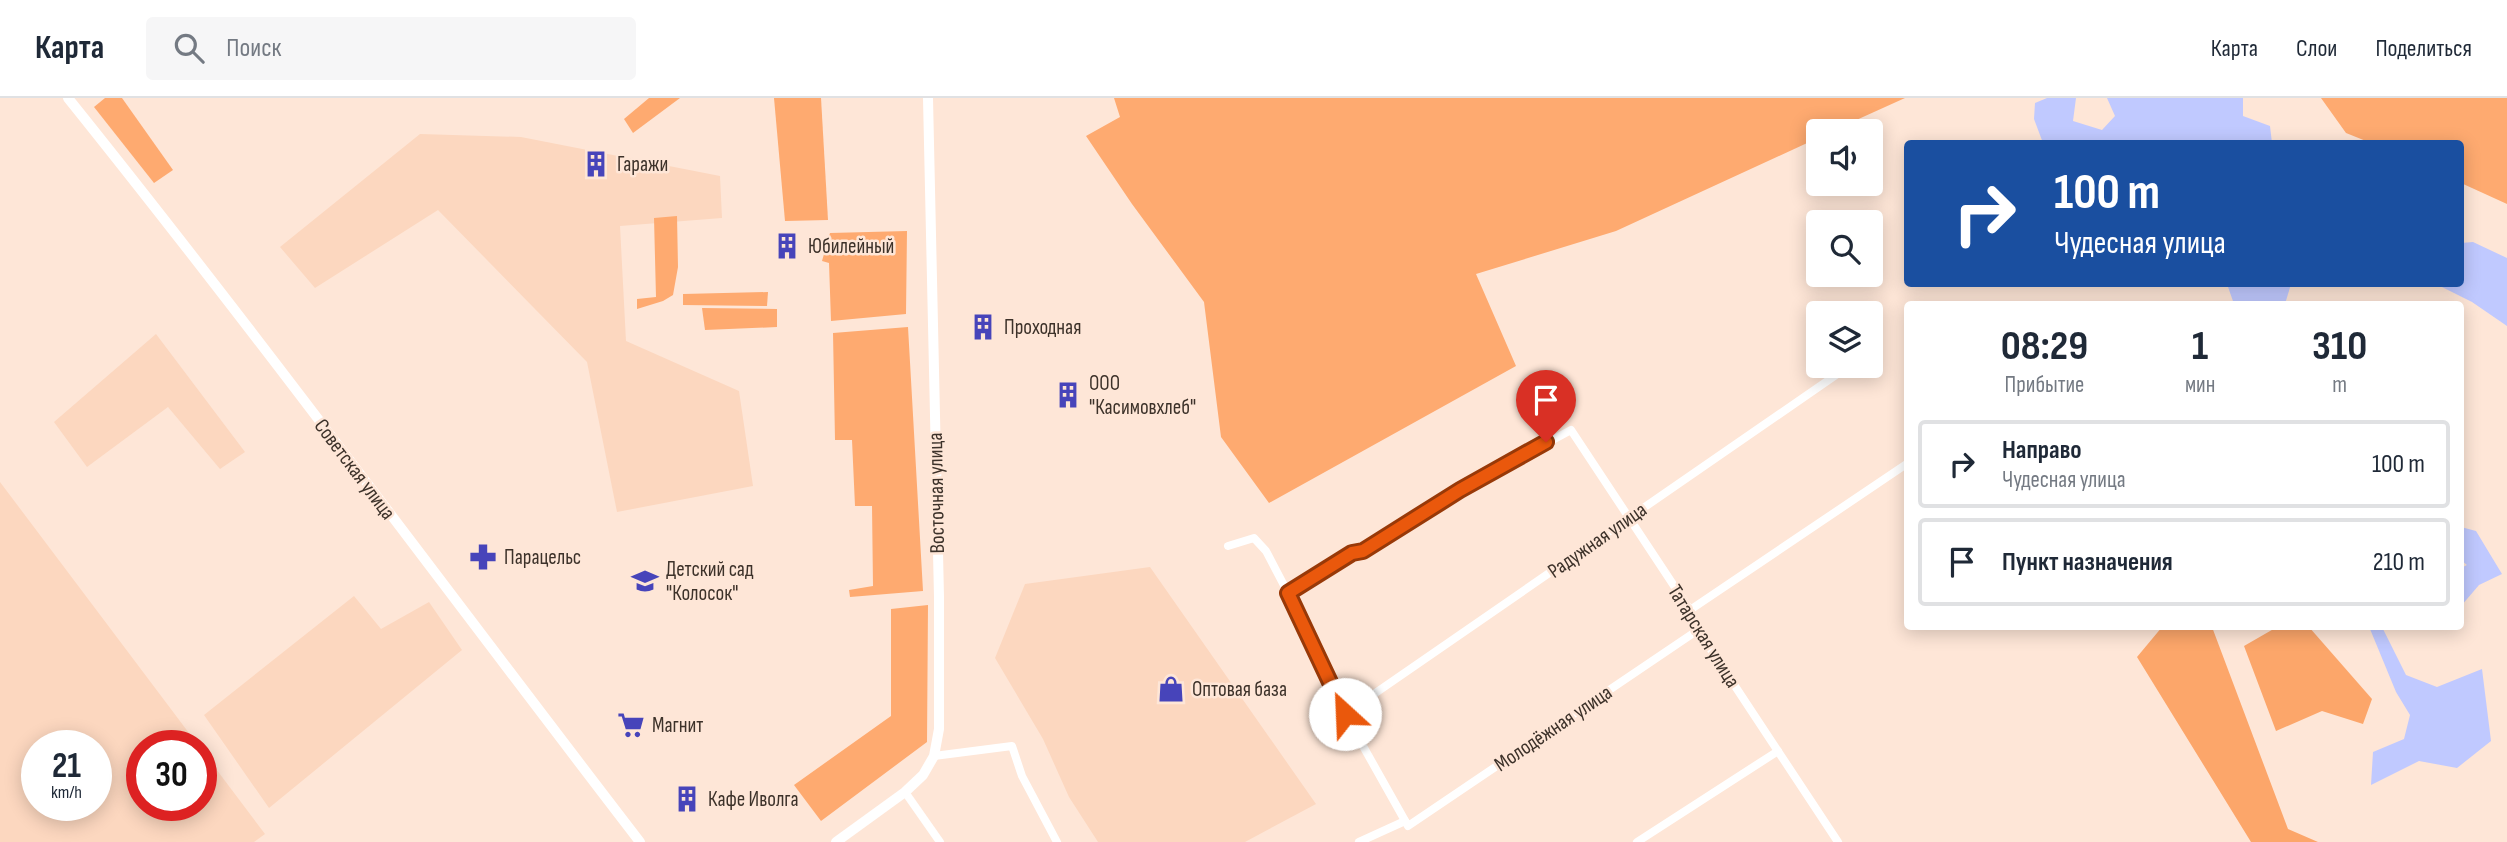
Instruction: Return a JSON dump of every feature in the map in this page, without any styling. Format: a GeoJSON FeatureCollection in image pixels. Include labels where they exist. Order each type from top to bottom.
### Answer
{"type":"FeatureCollection","features":[{"type":"Feature","properties":{"kind":"main road","name":"Советская улица"},"geometry":{"type":"LineString","coordinates":[[68,98],[248,327],[639,842]]}},
{"type":"Feature","properties":{"kind":"main road","name":"Восточная улица"},"geometry":{"type":"LineString","coordinates":[[836,842],[905,792],[923,775],[934,756],[939,729],[939,597],[928,98]]}},
{"type":"Feature","properties":{"kind":"street","name":"Радужная улица"},"geometry":{"type":"LineString","coordinates":[[1345,714],[1832,378]]}},
{"type":"Feature","properties":{"kind":"street","name":"Татарская улица"},"geometry":{"type":"LineString","coordinates":[[1288,593],[1352,553],[1363,551],[1460,490],[1570,430],[1630,517],[1689,610],[1698,630],[1838,842]]}},
{"type":"Feature","properties":{"kind":"street"},"geometry":{"type":"LineString","coordinates":[[1689,610],[1904,466]]}},
{"type":"Feature","properties":{"kind":"street"},"geometry":{"type":"LineString","coordinates":[[1228,546],[1254,538],[1266,551],[1345,714],[1407,823]]}},
{"type":"Feature","properties":{"kind":"street","name":"Молодёжная улица"},"geometry":{"type":"LineString","coordinates":[[1359,842],[1407,823],[1698,630]]}},
{"type":"Feature","properties":{"kind":"street"},"geometry":{"type":"LineString","coordinates":[[934,756],[1012,746],[1022,776],[1057,842]]}},
{"type":"Feature","properties":{"kind":"street"},"geometry":{"type":"LineString","coordinates":[[1637,842],[1778,751]]}},
{"type":"Feature","properties":{"kind":"street"},"geometry":{"type":"LineString","coordinates":[[905,792],[940,842]]}},
{"type":"Feature","properties":{"kind":"shaded area"},"geometry":{"type":"Polygon","coordinates":[[[105,98],[122,98],[173,170],[154,183],[94,107],[105,98]]]}},
{"type":"Feature","properties":{"kind":"shaded area"},"geometry":{"type":"Polygon","coordinates":[[[649,98],[680,98],[633,133],[624,119],[649,98]]]}},
{"type":"Feature","properties":{"kind":"shaded area"},"geometry":{"type":"Polygon","coordinates":[[[774,98],[821,98],[828,220],[785,221],[774,98]]]}},
{"type":"Feature","properties":{"kind":"shaded area"},"geometry":{"type":"Polygon","coordinates":[[[1114,98],[1905,98],[1859,119],[1806,119],[1806,144],[1616,231],[1476,274],[1516,366],[1269,503],[1221,437],[1204,302],[1086,136],[1120,117],[1114,98]]]}},
{"type":"Feature","properties":{"kind":"shaded area"},"geometry":{"type":"Polygon","coordinates":[[[2321,98],[2507,98],[2507,204],[2464,184],[2464,140],[2364,140],[2346,133],[2321,98]]]}},
{"type":"Feature","properties":{"kind":"shaded area"},"geometry":{"type":"Polygon","coordinates":[[[420,134],[521,137],[720,176],[722,218],[620,226],[626,341],[739,391],[753,486],[617,512],[587,362],[438,210],[315,288],[280,247],[420,134]]]}},
{"type":"Feature","properties":{"kind":"shaded area"},"geometry":{"type":"Polygon","coordinates":[[[677,216],[678,267],[673,295],[637,309],[637,299],[656,297],[654,218],[677,216]]]}},
{"type":"Feature","properties":{"kind":"shaded area"},"geometry":{"type":"Polygon","coordinates":[[[907,231],[906,314],[831,321],[829,263],[822,261],[830,233],[907,231]]]}},
{"type":"Feature","properties":{"kind":"shaded area"},"geometry":{"type":"Polygon","coordinates":[[[768,292],[767,306],[683,305],[683,294],[768,292]]]}},
{"type":"Feature","properties":{"kind":"shaded area"},"geometry":{"type":"Polygon","coordinates":[[[702,308],[777,309],[777,327],[705,330],[702,308]]]}},
{"type":"Feature","properties":{"kind":"shaded area"},"geometry":{"type":"Polygon","coordinates":[[[908,327],[923,591],[850,597],[849,590],[873,586],[872,506],[855,506],[852,440],[835,440],[833,333],[908,327]]]}},
{"type":"Feature","properties":{"kind":"shaded area"},"geometry":{"type":"Polygon","coordinates":[[[156,334],[245,452],[220,469],[168,407],[87,467],[54,422],[156,334]]]}},
{"type":"Feature","properties":{"kind":"shaded area"},"geometry":{"type":"Polygon","coordinates":[[[0,482],[187,730],[126,730],[126,821],[217,821],[217,770],[265,834],[254,842],[0,842],[0,482]]]}},
{"type":"Feature","properties":{"kind":"shaded area"},"geometry":{"type":"Polygon","coordinates":[[[1150,567],[1316,804],[1245,842],[1098,842],[1069,797],[1043,739],[995,658],[1025,584],[1150,567]]]}},
{"type":"Feature","properties":{"kind":"shaded area"},"geometry":{"type":"Polygon","coordinates":[[[354,596],[381,629],[429,602],[462,650],[269,808],[204,715],[354,596]]]}},
{"type":"Feature","properties":{"kind":"shaded area"},"geometry":{"type":"Polygon","coordinates":[[[928,605],[927,742],[821,821],[794,785],[891,716],[891,609],[928,605]]]}},
{"type":"Feature","properties":{"kind":"shaded area"},"geometry":{"type":"Polygon","coordinates":[[[2160,630],[2213,630],[2288,829],[2318,842],[2251,842],[2137,657],[2160,630]]]}},
{"type":"Feature","properties":{"kind":"shaded area"},"geometry":{"type":"Polygon","coordinates":[[[2272,630],[2312,630],[2372,699],[2363,724],[2322,711],[2276,731],[2244,646],[2272,630]]]}},
{"type":"Feature","properties":{"kind":"water"},"geometry":{"type":"Polygon","coordinates":[[[2047,98],[2076,98],[2073,121],[2102,130],[2115,116],[2107,98],[2243,98],[2243,116],[2270,126],[2272,140],[2042,140],[2034,119],[2035,103],[2047,98]]]}},
{"type":"Feature","properties":{"kind":"water"},"geometry":{"type":"Polygon","coordinates":[[[2473,242],[2507,258],[2507,326],[2472,302],[2442,287],[2464,287],[2464,243],[2473,242]]]}},
{"type":"Feature","properties":{"kind":"water"},"geometry":{"type":"Polygon","coordinates":[[[2228,287],[2290,287],[2286,301],[2233,301],[2228,287]]]}},
{"type":"Feature","properties":{"kind":"water"},"geometry":{"type":"Polygon","coordinates":[[[2464,528],[2476,531],[2502,574],[2479,585],[2464,602],[2464,566],[2467,565],[2464,562],[2464,528]]]}},
{"type":"Feature","properties":{"kind":"water"},"geometry":{"type":"Polygon","coordinates":[[[2370,630],[2384,630],[2406,675],[2437,687],[2482,669],[2491,741],[2457,768],[2419,761],[2371,785],[2373,752],[2404,739],[2410,715],[2396,692],[2370,630]]]}},
{"type":"Feature","properties":{"kind":"place","name":"Гаражи"},"geometry":{"type":"Point","coordinates":[596,164]}},
{"type":"Feature","properties":{"kind":"place","name":"Юбилейный"},"geometry":{"type":"Point","coordinates":[787,246]}},
{"type":"Feature","properties":{"kind":"place","name":"Проходная"},"geometry":{"type":"Point","coordinates":[983,327]}},
{"type":"Feature","properties":{"kind":"place","name":"ООО \"Касимовхлеб\""},"geometry":{"type":"Point","coordinates":[1068,395]}},
{"type":"Feature","properties":{"kind":"place","name":"Парацельс"},"geometry":{"type":"Point","coordinates":[483,557]}},
{"type":"Feature","properties":{"kind":"place","name":"Детский сад \"Колосок\""},"geometry":{"type":"Point","coordinates":[645,581]}},
{"type":"Feature","properties":{"kind":"place","name":"Оптовая база"},"geometry":{"type":"Point","coordinates":[1171,689]}},
{"type":"Feature","properties":{"kind":"place","name":"Магнит"},"geometry":{"type":"Point","coordinates":[631,725]}},
{"type":"Feature","properties":{"kind":"place","name":"Кафе Иволга"},"geometry":{"type":"Point","coordinates":[687,799]}},
{"type":"Feature","properties":{"kind":"route"},"geometry":{"type":"LineString","coordinates":[[1345,714],[1288,593],[1352,553],[1363,551],[1460,490],[1546,442]]}}]}
